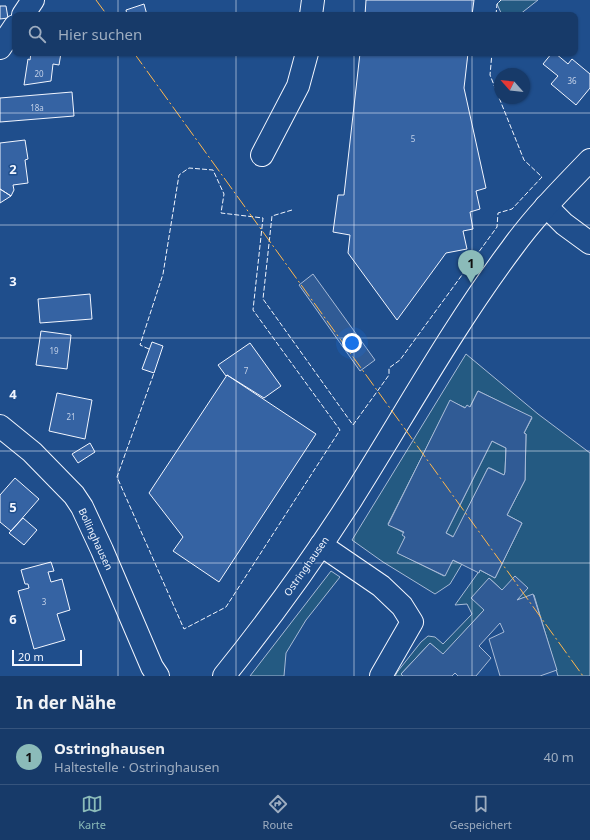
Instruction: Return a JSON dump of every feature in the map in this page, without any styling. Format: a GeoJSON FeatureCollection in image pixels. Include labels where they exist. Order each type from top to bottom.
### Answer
{"type":"FeatureCollection","features":[{"type":"Feature","properties":{"kind":"street"},"geometry":{"type":"LineString","coordinates":[[24,12],[33,0]]}},
{"type":"Feature","properties":{"kind":"street"},"geometry":{"type":"LineString","coordinates":[[311,12],[313,0]]}},
{"type":"Feature","properties":{"kind":"street"},"geometry":{"type":"LineString","coordinates":[[0,48],[12,30]]}},
{"type":"Feature","properties":{"kind":"street"},"geometry":{"type":"LineString","coordinates":[[262,155],[298,86],[306,56]]}},
{"type":"Feature","properties":{"kind":"street","name":"Ostringhausen"},"geometry":{"type":"LineString","coordinates":[[224,676],[266,623],[321,545],[481,290],[512,247],[546,206],[590,160]]}},
{"type":"Feature","properties":{"kind":"street"},"geometry":{"type":"LineString","coordinates":[[546,206],[564,224],[590,243]]}},
{"type":"Feature","properties":{"kind":"street","name":"Bollinghausen"},"geometry":{"type":"LineString","coordinates":[[0,426],[32,452],[74,495],[82,507],[152,667],[158,676]]}},
{"type":"Feature","properties":{"kind":"street"},"geometry":{"type":"LineString","coordinates":[[321,545],[381,586],[402,606],[412,622],[381,676]]}},
{"type":"Feature","properties":{"kind":"shaded area"},"geometry":{"type":"Polygon","coordinates":[[[501,0],[538,0],[523,12],[501,12],[497,4],[501,0]]]}},
{"type":"Feature","properties":{"kind":"shaded area"},"geometry":{"type":"Polygon","coordinates":[[[313,274],[375,360],[360,371],[299,285],[313,274]]]}},
{"type":"Feature","properties":{"kind":"shaded area"},"geometry":{"type":"Polygon","coordinates":[[[466,354],[538,414],[590,453],[590,676],[558,676],[534,595],[516,600],[489,578],[484,610],[443,655],[430,643],[401,674],[403,676],[395,676],[421,642],[428,636],[435,637],[443,644],[472,614],[467,604],[455,605],[480,570],[495,578],[522,523],[507,515],[525,480],[526,434],[524,433],[532,418],[478,391],[470,407],[466,408],[450,401],[388,524],[404,533],[405,537],[398,553],[444,576],[452,560],[462,564],[450,584],[435,594],[383,562],[352,540],[466,354]]]}},
{"type":"Feature","properties":{"kind":"shaded area"},"geometry":{"type":"Polygon","coordinates":[[[478,391],[532,417],[524,433],[526,434],[525,480],[507,515],[522,523],[495,578],[480,570],[479,573],[453,560],[445,576],[397,553],[405,537],[402,535],[404,532],[388,525],[450,400],[465,408],[467,405],[470,407],[478,391]],[[492,441],[446,533],[453,537],[488,468],[504,475],[506,448],[492,441]]]}},
{"type":"Feature","properties":{"kind":"shaded area"},"geometry":{"type":"Polygon","coordinates":[[[492,441],[506,448],[504,475],[488,468],[454,537],[446,533],[492,441]]]}},
{"type":"Feature","properties":{"kind":"shaded area"},"geometry":{"type":"Polygon","coordinates":[[[331,571],[340,577],[306,620],[286,653],[284,676],[250,676],[331,571]]]}},
{"type":"Feature","properties":{"kind":"shaded area"},"geometry":{"type":"Polygon","coordinates":[[[515,576],[528,588],[517,600],[533,594],[557,670],[540,676],[500,676],[489,639],[504,632],[500,623],[479,646],[491,658],[476,676],[458,676],[455,673],[452,676],[403,676],[401,674],[430,643],[443,654],[484,610],[471,598],[489,578],[502,590],[515,576]]]}},
{"type":"Feature","properties":{"kind":"building"},"geometry":{"type":"Polygon","coordinates":[[[366,0],[474,0],[472,12],[365,12],[366,0]]]}},
{"type":"Feature","properties":{"kind":"building"},"geometry":{"type":"Polygon","coordinates":[[[144,4],[146,12],[126,12],[126,10],[144,4]]]}},
{"type":"Feature","properties":{"kind":"building"},"geometry":{"type":"Polygon","coordinates":[[[0,6],[6,6],[8,18],[0,19],[0,6]]]}},
{"type":"Feature","properties":{"kind":"building"},"geometry":{"type":"Polygon","coordinates":[[[31,56],[60,56],[59,65],[53,64],[51,81],[24,85],[28,59],[30,60],[31,56]]]}},
{"type":"Feature","properties":{"kind":"building"},"geometry":{"type":"Polygon","coordinates":[[[360,56],[468,56],[464,88],[486,188],[476,191],[480,209],[470,212],[473,229],[463,231],[467,249],[446,253],[397,320],[348,253],[350,235],[333,232],[338,195],[344,195],[360,56]]]}},
{"type":"Feature","properties":{"kind":"building"},"geometry":{"type":"Polygon","coordinates":[[[550,56],[559,56],[568,64],[572,59],[590,74],[590,88],[576,105],[551,84],[558,76],[543,64],[550,56]]]}},
{"type":"Feature","properties":{"kind":"building"},"geometry":{"type":"Polygon","coordinates":[[[72,92],[74,116],[0,122],[0,98],[72,92]]]}},
{"type":"Feature","properties":{"kind":"building"},"geometry":{"type":"Polygon","coordinates":[[[25,140],[28,159],[25,160],[28,183],[13,185],[14,190],[11,196],[0,189],[0,143],[25,140]]]}},
{"type":"Feature","properties":{"kind":"building"},"geometry":{"type":"Polygon","coordinates":[[[0,189],[11,196],[0,203],[0,189]]]}},
{"type":"Feature","properties":{"kind":"building"},"geometry":{"type":"Polygon","coordinates":[[[90,294],[92,319],[40,323],[38,299],[90,294]]]}},
{"type":"Feature","properties":{"kind":"building"},"geometry":{"type":"Polygon","coordinates":[[[41,331],[71,335],[67,369],[36,365],[41,331]]]}},
{"type":"Feature","properties":{"kind":"building"},"geometry":{"type":"Polygon","coordinates":[[[152,342],[163,346],[154,373],[142,369],[152,342]]]}},
{"type":"Feature","properties":{"kind":"building"},"geometry":{"type":"Polygon","coordinates":[[[250,343],[281,386],[264,398],[227,375],[226,376],[218,365],[250,343]]]}},
{"type":"Feature","properties":{"kind":"building"},"geometry":{"type":"Polygon","coordinates":[[[227,375],[316,434],[219,582],[173,551],[183,537],[149,493],[227,375]]]}},
{"type":"Feature","properties":{"kind":"building"},"geometry":{"type":"Polygon","coordinates":[[[57,393],[92,400],[85,439],[49,431],[57,393]]]}},
{"type":"Feature","properties":{"kind":"building"},"geometry":{"type":"Polygon","coordinates":[[[90,443],[95,452],[78,463],[72,454],[90,443]]]}},
{"type":"Feature","properties":{"kind":"building"},"geometry":{"type":"Polygon","coordinates":[[[15,478],[39,499],[11,531],[0,522],[0,495],[15,478]]]}},
{"type":"Feature","properties":{"kind":"building"},"geometry":{"type":"Polygon","coordinates":[[[23,518],[37,530],[24,545],[9,533],[23,518]]]}},
{"type":"Feature","properties":{"kind":"building"},"geometry":{"type":"Polygon","coordinates":[[[51,562],[54,571],[48,572],[51,582],[62,579],[70,610],[57,614],[65,640],[34,649],[18,591],[29,588],[28,584],[25,584],[21,570],[51,562]]]}},
{"type":"Feature","properties":{"kind":"fence"},"geometry":{"type":"LineString","coordinates":[[496,12],[497,4],[501,0]]}},
{"type":"Feature","properties":{"kind":"fence"},"geometry":{"type":"LineString","coordinates":[[292,210],[272,216],[263,299],[353,425],[389,375],[389,368],[400,360],[497,227],[498,213],[512,209],[542,177],[524,160],[490,75],[492,56]]}},
{"type":"Feature","properties":{"kind":"fence"},"geometry":{"type":"LineString","coordinates":[[149,349],[140,345],[163,274],[179,175],[189,168],[213,170],[224,194],[221,213],[263,218],[253,310],[340,430],[226,607],[184,629],[117,477],[154,373]]}},
{"type":"Feature","properties":{"kind":"power"},"geometry":{"type":"LineString","coordinates":[[96,0],[105,12]]}},
{"type":"Feature","properties":{"kind":"power"},"geometry":{"type":"LineString","coordinates":[[136,56],[583,676]]}},
{"type":"Feature","properties":{"kind":"place","name":"Ostringhausen"},"geometry":{"type":"Point","coordinates":[471,283]}}]}
